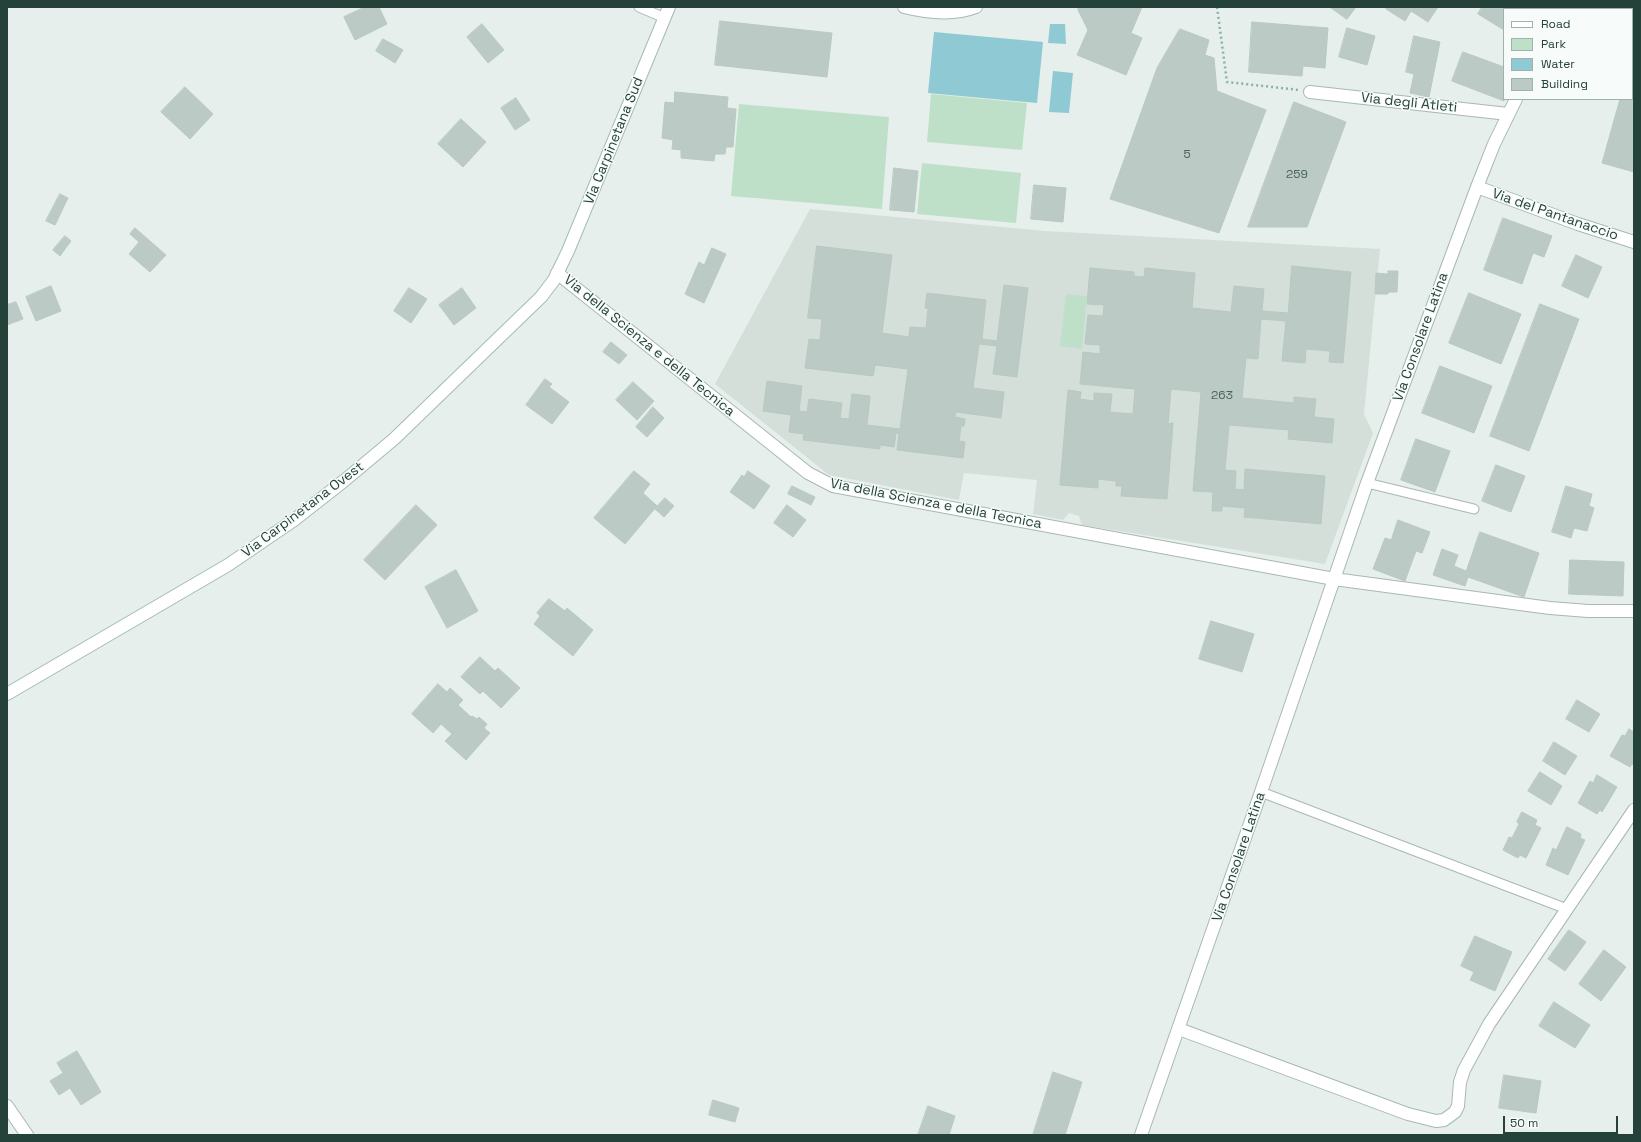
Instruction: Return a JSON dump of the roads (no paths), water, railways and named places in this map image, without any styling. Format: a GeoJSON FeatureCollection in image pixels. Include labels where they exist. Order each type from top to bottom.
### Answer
{"type":"FeatureCollection","features":[{"type":"Feature","properties":{"kind":"street"},"geometry":{"type":"LineString","coordinates":[[904,7],[931,12],[950,12],[976,7]]}},
{"type":"Feature","properties":{"kind":"street","name":"Via Carpinetana Sud"},"geometry":{"type":"LineString","coordinates":[[557,273],[594,192],[667,12]]}},
{"type":"Feature","properties":{"kind":"street","name":"Via degli Atleti"},"geometry":{"type":"LineString","coordinates":[[1310,92],[1508,114]]}},
{"type":"Feature","properties":{"kind":"street","name":"Via Consolare Latina"},"geometry":{"type":"LineString","coordinates":[[1141,1135],[1372,469],[1477,187],[1515,100]]}},
{"type":"Feature","properties":{"kind":"street","name":"Via del Pantanaccio"},"geometry":{"type":"LineString","coordinates":[[1477,187],[1578,224],[1634,242]]}},
{"type":"Feature","properties":{"kind":"street","name":"Via della Scienza e della Tecnica"},"geometry":{"type":"LineString","coordinates":[[557,273],[774,447],[815,478],[845,489],[1334,579]]}},
{"type":"Feature","properties":{"kind":"street","name":"Via Carpinetana Ovest"},"geometry":{"type":"LineString","coordinates":[[7,694],[244,555],[321,499],[370,460],[407,427],[540,297],[557,273]]}},
{"type":"Feature","properties":{"kind":"street"},"geometry":{"type":"LineString","coordinates":[[1334,579],[1550,608],[1588,611],[1634,611]]}},
{"type":"Feature","properties":{"kind":"street"},"geometry":{"type":"LineString","coordinates":[[1179,1029],[1408,1114],[1436,1121],[1444,1120],[1455,1112],[1458,1106],[1460,1082],[1464,1070],[1489,1024],[1634,810]]}},
{"type":"Feature","properties":{"kind":"street"},"geometry":{"type":"LineString","coordinates":[[7,1106],[27,1135]]}},
{"type":"Feature","properties":{"kind":"lane"},"geometry":{"type":"LineString","coordinates":[[640,7],[667,12]]}},
{"type":"Feature","properties":{"kind":"lane"},"geometry":{"type":"LineString","coordinates":[[1368,483],[1474,509]]}},
{"type":"Feature","properties":{"kind":"lane"},"geometry":{"type":"LineString","coordinates":[[1261,792],[1567,909]]}},
{"type":"Feature","properties":{"kind":"water"},"geometry":{"type":"Polygon","coordinates":[[[1050,24],[1065,24],[1066,44],[1048,43],[1050,24]]]}},
{"type":"Feature","properties":{"kind":"water"},"geometry":{"type":"Polygon","coordinates":[[[934,32],[1043,42],[1037,103],[928,93],[934,32]]]}},
{"type":"Feature","properties":{"kind":"water"},"geometry":{"type":"Polygon","coordinates":[[[1053,71],[1073,73],[1069,113],[1049,112],[1053,71]]]}}]}
